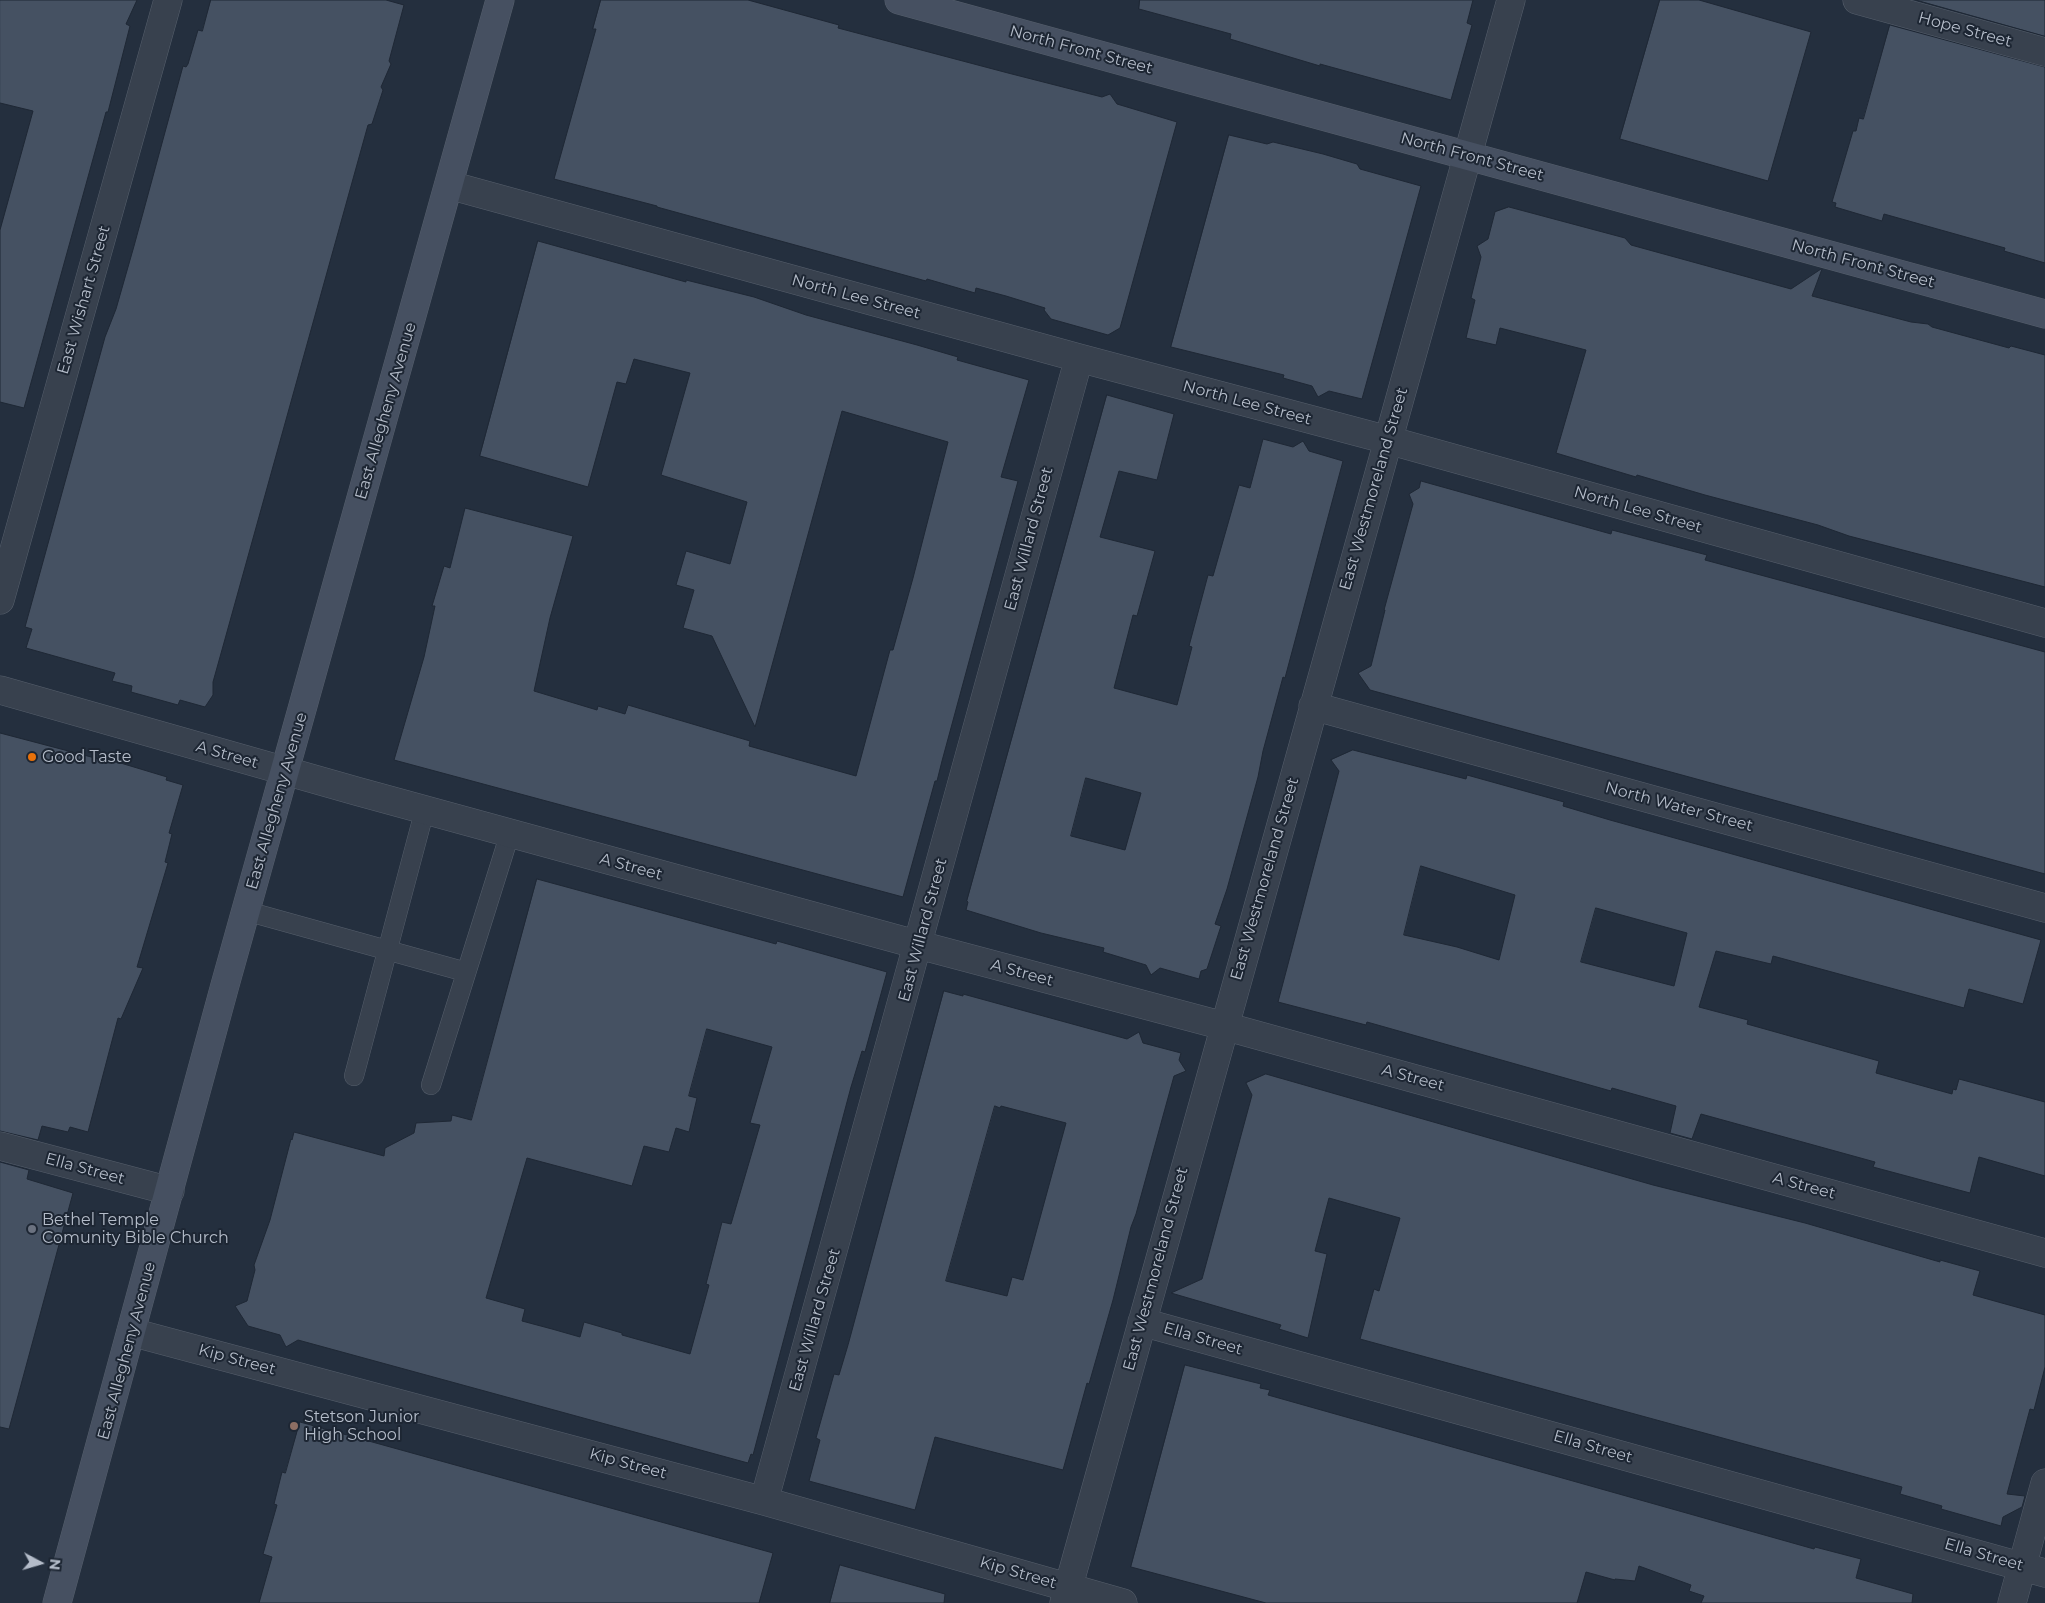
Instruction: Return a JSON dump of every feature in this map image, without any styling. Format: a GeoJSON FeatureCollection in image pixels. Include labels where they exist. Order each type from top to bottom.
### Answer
{"type":"FeatureCollection","features":[{"type":"Feature","properties":{"kind":"main road","name":"East Allegheny Avenue"},"geometry":{"type":"LineString","coordinates":[[57,1603],[246,911],[500,0]]}},
{"type":"Feature","properties":{"kind":"main road","name":"North Front Street"},"geometry":{"type":"LineString","coordinates":[[899,0],[2045,314]]}},
{"type":"Feature","properties":{"kind":"street","name":"East Wishart Street"},"geometry":{"type":"LineString","coordinates":[[0,600],[168,0]]}},
{"type":"Feature","properties":{"kind":"street","name":"East Westmoreland Street"},"geometry":{"type":"LineString","coordinates":[[1066,1595],[1511,0]]}},
{"type":"Feature","properties":{"kind":"street","name":"Hope Street"},"geometry":{"type":"LineString","coordinates":[[1857,0],[2045,52]]}},
{"type":"Feature","properties":{"kind":"street","name":"North Lee Street"},"geometry":{"type":"LineString","coordinates":[[449,185],[1079,358],[1388,440],[2045,624]]}},
{"type":"Feature","properties":{"kind":"street","name":"East Willard Street"},"geometry":{"type":"LineString","coordinates":[[764,1501],[919,945],[1079,358]]}},
{"type":"Feature","properties":{"kind":"street","name":"A Street"},"geometry":{"type":"LineString","coordinates":[[0,690],[510,833],[1224,1026],[2045,1253]]}},
{"type":"Feature","properties":{"kind":"street","name":"North Water Street"},"geometry":{"type":"LineString","coordinates":[[1313,706],[2045,908]]}},
{"type":"Feature","properties":{"kind":"street","name":"Ella Street"},"geometry":{"type":"LineString","coordinates":[[0,1146],[170,1191]]}},
{"type":"Feature","properties":{"kind":"street","name":"Ella Street"},"geometry":{"type":"LineString","coordinates":[[1142,1322],[2033,1569]]}},
{"type":"Feature","properties":{"kind":"street","name":"Kip Street"},"geometry":{"type":"LineString","coordinates":[[131,1332],[764,1501],[1066,1595],[1123,1603]]}},
{"type":"Feature","properties":{"kind":"street"},"geometry":{"type":"LineString","coordinates":[[2012,1603],[2033,1569],[2045,1483]]}},
{"type":"Feature","properties":{"kind":"lane"},"geometry":{"type":"LineString","coordinates":[[354,1076],[425,809]]}},
{"type":"Feature","properties":{"kind":"lane"},"geometry":{"type":"LineString","coordinates":[[430,1085],[510,833]]}},
{"type":"Feature","properties":{"kind":"lane"},"geometry":{"type":"LineString","coordinates":[[246,911],[466,972]]}},
{"type":"Feature","properties":{"kind":"building"},"geometry":{"type":"Polygon","coordinates":[[[0,0],[137,0],[126,24],[130,26],[108,112],[106,112],[24,408],[0,402],[0,230],[33,111],[0,103],[0,0]]]}},
{"type":"Feature","properties":{"kind":"building"},"geometry":{"type":"Polygon","coordinates":[[[211,0],[386,0],[404,5],[389,61],[391,64],[381,87],[383,90],[372,124],[368,125],[213,682],[213,695],[205,707],[180,700],[178,705],[131,692],[132,686],[112,681],[115,673],[26,648],[32,629],[25,627],[105,337],[116,309],[134,246],[183,66],[186,67],[188,64],[198,30],[202,31],[211,0]]]}},
{"type":"Feature","properties":{"kind":"building"},"geometry":{"type":"Polygon","coordinates":[[[601,0],[748,0],[839,25],[838,28],[1008,73],[1102,97],[1110,94],[1117,104],[1177,122],[1120,328],[1108,335],[1051,319],[1044,310],[1045,308],[1006,296],[976,288],[975,293],[927,279],[926,281],[554,179],[596,29],[593,29],[601,0]]]}},
{"type":"Feature","properties":{"kind":"building"},"geometry":{"type":"Polygon","coordinates":[[[1140,0],[1473,0],[1467,23],[1472,25],[1451,100],[1320,64],[1320,66],[1230,39],[1231,34],[1139,9],[1140,0]]]}},
{"type":"Feature","properties":{"kind":"building"},"geometry":{"type":"Polygon","coordinates":[[[1660,0],[1699,0],[1811,32],[1768,181],[1620,139],[1660,0]]]}},
{"type":"Feature","properties":{"kind":"building"},"geometry":{"type":"Polygon","coordinates":[[[1916,0],[2045,0],[2045,36],[1916,0]]]}},
{"type":"Feature","properties":{"kind":"building"},"geometry":{"type":"Polygon","coordinates":[[[1890,25],[2045,67],[2045,263],[2004,251],[2005,248],[1884,214],[1882,221],[1835,207],[1836,203],[1832,202],[1853,131],[1856,131],[1859,118],[1863,119],[1890,25]]]}},
{"type":"Feature","properties":{"kind":"building"},"geometry":{"type":"Polygon","coordinates":[[[1229,135],[1267,144],[1273,142],[1323,154],[1357,164],[1360,169],[1421,186],[1362,399],[1329,391],[1318,397],[1312,386],[1283,378],[1284,375],[1171,347],[1229,135]]]}},
{"type":"Feature","properties":{"kind":"building"},"geometry":{"type":"Polygon","coordinates":[[[1509,207],[1625,238],[1631,245],[1791,289],[1822,269],[1812,296],[1911,322],[1928,324],[1932,327],[2009,348],[2011,346],[2045,355],[2045,587],[1849,536],[1818,525],[1637,475],[1636,477],[1556,453],[1586,350],[1500,328],[1496,345],[1466,338],[1475,300],[1471,298],[1481,257],[1477,246],[1488,239],[1495,212],[1509,207]]]}},
{"type":"Feature","properties":{"kind":"building"},"geometry":{"type":"Polygon","coordinates":[[[538,241],[686,282],[686,280],[754,297],[806,315],[917,345],[958,357],[957,360],[1029,380],[1001,477],[1018,481],[937,781],[935,781],[903,897],[394,760],[424,657],[435,606],[432,606],[444,566],[450,568],[465,508],[573,536],[550,618],[534,691],[597,710],[598,706],[625,714],[628,705],[750,741],[749,746],[856,776],[890,650],[893,650],[913,578],[948,442],[842,411],[755,727],[712,636],[683,628],[694,590],[676,585],[686,551],[730,564],[747,502],[661,475],[690,373],[634,359],[626,384],[617,382],[588,487],[480,456],[538,241]]]}},
{"type":"Feature","properties":{"kind":"building"},"geometry":{"type":"Polygon","coordinates":[[[1107,395],[1174,414],[1157,480],[1119,471],[1100,537],[1155,551],[1137,616],[1133,615],[1114,688],[1177,705],[1192,647],[1189,646],[1208,575],[1213,576],[1239,485],[1250,488],[1263,439],[1293,447],[1303,441],[1309,451],[1343,461],[1285,678],[1283,677],[1263,751],[1258,777],[1227,889],[1215,924],[1221,926],[1207,969],[1201,971],[1199,979],[1160,968],[1151,975],[1146,965],[1103,952],[1104,948],[1041,933],[966,910],[1107,395]],[[1086,778],[1071,836],[1125,850],[1141,793],[1086,778]]]}},
{"type":"Feature","properties":{"kind":"building"},"geometry":{"type":"Polygon","coordinates":[[[1421,481],[1611,534],[1612,530],[1707,555],[1705,560],[2045,652],[2045,874],[1370,690],[1358,673],[1371,666],[1413,504],[1409,494],[1419,488],[1421,481]]]}},
{"type":"Feature","properties":{"kind":"building"},"geometry":{"type":"Polygon","coordinates":[[[0,733],[114,763],[114,761],[167,777],[166,780],[183,785],[169,833],[172,834],[165,862],[168,863],[137,967],[143,968],[121,1019],[118,1018],[88,1132],[70,1127],[68,1132],[42,1126],[38,1140],[0,1131],[0,733]]]}},
{"type":"Feature","properties":{"kind":"building"},"geometry":{"type":"Polygon","coordinates":[[[1353,750],[1466,779],[1467,775],[1564,802],[1563,806],[1610,820],[2041,940],[2023,1004],[1969,989],[1964,1008],[1773,956],[1771,964],[1716,951],[1699,1007],[1748,1020],[1747,1024],[1879,1061],[1876,1073],[1952,1094],[1953,1089],[1956,1090],[1959,1079],[2045,1102],[2045,1176],[1979,1157],[1970,1193],[1873,1167],[1875,1162],[1701,1114],[1692,1139],[1670,1133],[1676,1106],[1612,1088],[1611,1091],[1367,1022],[1366,1025],[1278,1002],[1339,771],[1331,760],[1353,750]],[[1421,866],[1404,935],[1457,947],[1499,960],[1515,895],[1421,866]],[[1596,908],[1581,962],[1674,986],[1687,933],[1596,908]]]}},
{"type":"Feature","properties":{"kind":"building"},"geometry":{"type":"Polygon","coordinates":[[[537,879],[776,944],[777,941],[887,972],[865,1052],[862,1051],[851,1087],[753,1455],[751,1454],[748,1463],[298,1340],[286,1347],[280,1335],[248,1326],[235,1306],[247,1301],[255,1270],[254,1265],[270,1220],[294,1132],[384,1156],[385,1148],[414,1133],[416,1123],[451,1121],[452,1115],[471,1120],[537,879]],[[707,1029],[689,1096],[697,1098],[689,1132],[676,1128],[669,1152],[644,1146],[632,1186],[527,1158],[486,1298],[525,1309],[522,1321],[580,1337],[584,1322],[690,1354],[709,1285],[706,1284],[722,1222],[731,1224],[760,1125],[750,1123],[772,1047],[707,1029]]]}},
{"type":"Feature","properties":{"kind":"building"},"geometry":{"type":"Polygon","coordinates":[[[944,991],[963,996],[963,994],[1127,1039],[1139,1032],[1143,1043],[1181,1053],[1179,1060],[1186,1071],[1174,1076],[1131,1227],[1113,1300],[1089,1384],[1087,1383],[1063,1470],[935,1437],[915,1510],[809,1481],[820,1440],[816,1438],[834,1374],[839,1375],[944,991]],[[995,1106],[946,1281],[1007,1296],[1012,1277],[1023,1280],[1066,1123],[1001,1106],[1000,1108],[995,1106]]]}},
{"type":"Feature","properties":{"kind":"building"},"geometry":{"type":"Polygon","coordinates":[[[1266,1074],[1653,1185],[1805,1223],[1940,1262],[1940,1260],[1980,1271],[1973,1295],[2045,1315],[2045,1367],[2034,1410],[2030,1409],[2007,1494],[2025,1496],[2022,1507],[2003,1517],[2001,1526],[1941,1509],[1942,1506],[1900,1494],[1902,1487],[1360,1339],[1374,1289],[1379,1291],[1400,1218],[1329,1198],[1315,1251],[1327,1254],[1308,1338],[1279,1329],[1281,1325],[1171,1293],[1202,1279],[1252,1095],[1246,1083],[1266,1074]]]}},
{"type":"Feature","properties":{"kind":"building"},"geometry":{"type":"Polygon","coordinates":[[[0,1162],[29,1170],[27,1179],[73,1193],[9,1429],[0,1427],[0,1162]]]}},
{"type":"Feature","properties":{"kind":"building"},"geometry":{"type":"Polygon","coordinates":[[[1185,1365],[1261,1384],[1260,1388],[1270,1390],[1268,1395],[1814,1549],[1815,1547],[1861,1559],[1856,1578],[1913,1594],[1912,1603],[1701,1603],[1704,1596],[1689,1591],[1691,1585],[1639,1566],[1635,1581],[1615,1580],[1586,1572],[1577,1603],[1266,1603],[1131,1567],[1185,1365]]]}},
{"type":"Feature","properties":{"kind":"building"},"geometry":{"type":"Polygon","coordinates":[[[300,1422],[773,1553],[759,1603],[259,1603],[272,1557],[263,1554],[277,1505],[274,1504],[282,1472],[285,1473],[300,1422]]]}},
{"type":"Feature","properties":{"kind":"building"},"geometry":{"type":"Polygon","coordinates":[[[840,1565],[945,1594],[944,1603],[830,1603],[840,1565]]]}},
{"type":"Feature","properties":{"kind":"place","name":"Good Taste"},"geometry":{"type":"Point","coordinates":[32,757]}},
{"type":"Feature","properties":{"kind":"place","name":"Bethel Temple Comunity Bible Church"},"geometry":{"type":"Point","coordinates":[32,1229]}},
{"type":"Feature","properties":{"kind":"place","name":"Stetson Junior High School"},"geometry":{"type":"Point","coordinates":[294,1426]}}]}
